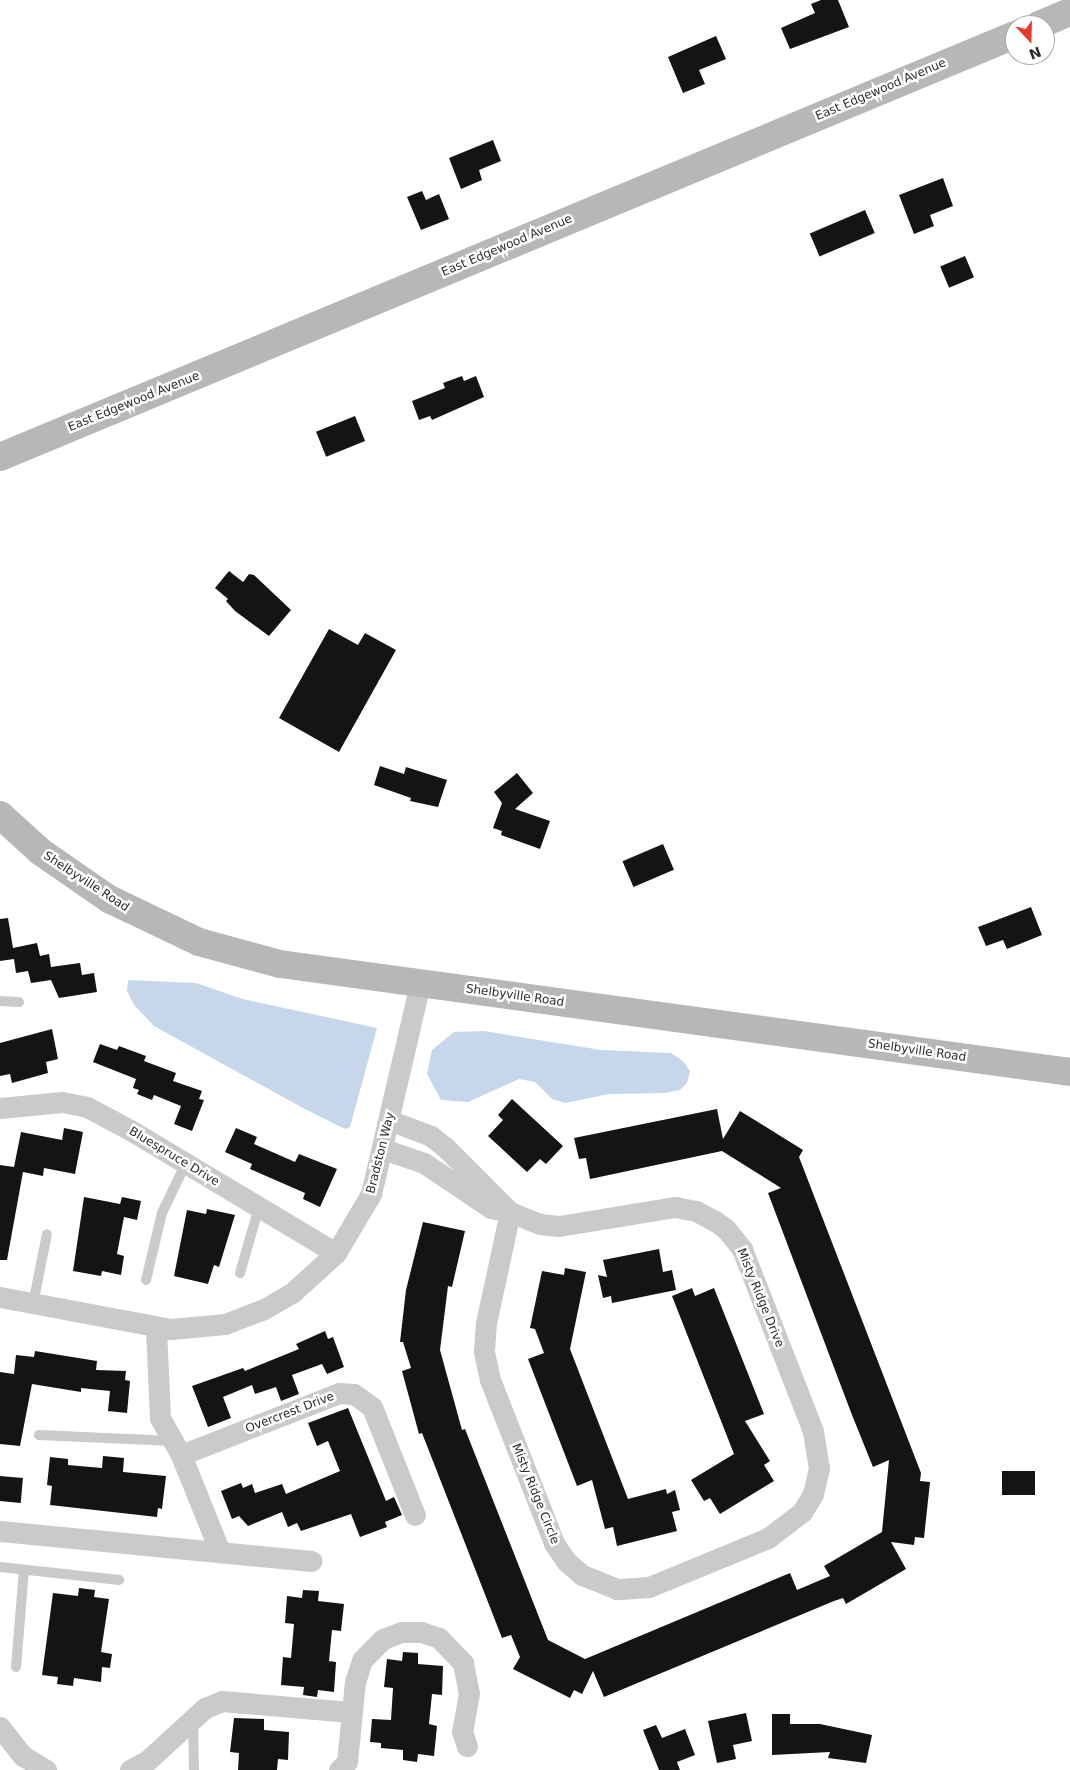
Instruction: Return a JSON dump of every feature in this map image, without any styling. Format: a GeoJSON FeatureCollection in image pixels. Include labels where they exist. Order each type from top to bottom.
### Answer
{"type":"FeatureCollection","features":[{"type":"Feature","properties":{"kind":"main road"},"geometry":{"type":"LineString","coordinates":[[1055,18],[1070,12]]}},
{"type":"Feature","properties":{"kind":"main road","name":"East Edgewood Avenue"},"geometry":{"type":"LineString","coordinates":[[0,457],[1005,39]]}},
{"type":"Feature","properties":{"kind":"main road","name":"Shelbyville Road"},"geometry":{"type":"LineString","coordinates":[[0,815],[41,852],[88,886],[168,930],[215,947],[280,964],[1070,1072]]}},
{"type":"Feature","properties":{"kind":"street","name":"Bradston Way"},"geometry":{"type":"LineString","coordinates":[[0,1296],[156,1329],[225,1324],[264,1309],[293,1292],[336,1253],[364,1209],[383,1149],[420,983]]}},
{"type":"Feature","properties":{"kind":"street","name":"Bluespruce Drive"},"geometry":{"type":"LineString","coordinates":[[0,1108],[62,1102],[87,1107],[132,1131],[185,1165],[336,1253]]}},
{"type":"Feature","properties":{"kind":"street","name":"Misty Ridge Drive"},"geometry":{"type":"LineString","coordinates":[[390,1120],[431,1136],[445,1147],[510,1212]]}},
{"type":"Feature","properties":{"kind":"street","name":"Misty Ridge Drive"},"geometry":{"type":"LineString","coordinates":[[383,1149],[424,1163],[491,1208],[510,1212],[540,1224],[559,1226],[675,1207],[702,1215],[726,1229],[736,1240],[747,1260],[818,1446],[817,1478],[808,1505],[794,1521],[768,1538]]}},
{"type":"Feature","properties":{"kind":"street","name":"Misty Ridge Circle"},"geometry":{"type":"LineString","coordinates":[[510,1212],[486,1323],[486,1364],[551,1536],[563,1558],[596,1583],[617,1589],[649,1587],[768,1538]]}},
{"type":"Feature","properties":{"kind":"street"},"geometry":{"type":"LineString","coordinates":[[156,1329],[159,1412],[166,1432],[177,1448],[220,1552]]}},
{"type":"Feature","properties":{"kind":"street","name":"Overcrest Drive"},"geometry":{"type":"LineString","coordinates":[[177,1448],[339,1393],[359,1395],[372,1408],[415,1515]]}},
{"type":"Feature","properties":{"kind":"street"},"geometry":{"type":"LineString","coordinates":[[0,1531],[312,1561]]}},
{"type":"Feature","properties":{"kind":"street"},"geometry":{"type":"LineString","coordinates":[[339,1770],[347,1762],[351,1712],[359,1667],[373,1647],[402,1632],[431,1635],[451,1647],[466,1671],[469,1693],[462,1731],[467,1746]]}},
{"type":"Feature","properties":{"kind":"street"},"geometry":{"type":"LineString","coordinates":[[130,1770],[148,1760],[209,1706],[232,1700],[351,1712]]}},
{"type":"Feature","properties":{"kind":"street"},"geometry":{"type":"LineString","coordinates":[[0,1727],[23,1756],[46,1770]]}},
{"type":"Feature","properties":{"kind":"lane"},"geometry":{"type":"LineString","coordinates":[[0,1002],[19,1002]]}},
{"type":"Feature","properties":{"kind":"lane"},"geometry":{"type":"LineString","coordinates":[[146,1280],[162,1213],[185,1165]]}},
{"type":"Feature","properties":{"kind":"lane"},"geometry":{"type":"LineString","coordinates":[[240,1273],[260,1208]]}},
{"type":"Feature","properties":{"kind":"lane"},"geometry":{"type":"LineString","coordinates":[[32,1304],[48,1234]]}},
{"type":"Feature","properties":{"kind":"lane"},"geometry":{"type":"LineString","coordinates":[[39,1435],[177,1448]]}},
{"type":"Feature","properties":{"kind":"lane"},"geometry":{"type":"LineString","coordinates":[[0,1568],[119,1580]]}},
{"type":"Feature","properties":{"kind":"lane"},"geometry":{"type":"LineString","coordinates":[[16,1667],[24,1570]]}},
{"type":"Feature","properties":{"kind":"lane"},"geometry":{"type":"LineString","coordinates":[[193,1722],[194,1770]]}},
{"type":"Feature","properties":{"kind":"water"},"geometry":{"type":"Polygon","coordinates":[[[128,980],[196,983],[243,999],[377,1028],[350,1127],[345,1129],[303,1108],[154,1026],[134,1005],[127,991],[128,980]]]}},
{"type":"Feature","properties":{"kind":"water"},"geometry":{"type":"Polygon","coordinates":[[[484,1031],[601,1050],[671,1053],[683,1061],[690,1071],[687,1083],[680,1090],[665,1093],[609,1094],[565,1103],[552,1099],[535,1082],[519,1079],[468,1102],[441,1100],[427,1074],[432,1050],[454,1032],[484,1031]]]}},
{"type":"Feature","properties":{"kind":"building"},"geometry":{"type":"Polygon","coordinates":[[[821,0],[838,0],[849,27],[790,49],[781,28],[815,13],[811,4],[821,0]]]}},
{"type":"Feature","properties":{"kind":"building"},"geometry":{"type":"Polygon","coordinates":[[[716,36],[726,59],[699,70],[705,84],[683,93],[668,57],[716,36]]]}},
{"type":"Feature","properties":{"kind":"building"},"geometry":{"type":"Polygon","coordinates":[[[493,140],[501,161],[479,170],[482,180],[461,189],[449,158],[493,140]]]}},
{"type":"Feature","properties":{"kind":"building"},"geometry":{"type":"Polygon","coordinates":[[[943,178],[953,206],[930,215],[934,226],[914,234],[899,195],[943,178]]]}},
{"type":"Feature","properties":{"kind":"building"},"geometry":{"type":"Polygon","coordinates":[[[422,191],[426,200],[439,194],[449,219],[421,230],[407,197],[422,191]]]}},
{"type":"Feature","properties":{"kind":"building"},"geometry":{"type":"Polygon","coordinates":[[[865,210],[875,233],[820,256],[810,233],[865,210]]]}},
{"type":"Feature","properties":{"kind":"building"},"geometry":{"type":"Polygon","coordinates":[[[965,256],[974,277],[949,288],[940,267],[965,256]]]}},
{"type":"Feature","properties":{"kind":"building"},"geometry":{"type":"Polygon","coordinates":[[[462,376],[464,381],[476,376],[484,397],[432,420],[430,416],[419,420],[412,401],[445,388],[443,383],[462,376]]]}},
{"type":"Feature","properties":{"kind":"building"},"geometry":{"type":"Polygon","coordinates":[[[355,416],[365,441],[326,457],[316,432],[355,416]]]}},
{"type":"Feature","properties":{"kind":"building"},"geometry":{"type":"Polygon","coordinates":[[[229,571],[243,582],[249,574],[254,575],[291,610],[269,636],[235,611],[226,601],[228,599],[215,588],[229,571]]]}},
{"type":"Feature","properties":{"kind":"building"},"geometry":{"type":"Polygon","coordinates":[[[329,629],[358,645],[365,633],[396,650],[339,752],[279,718],[329,629]]]}},
{"type":"Feature","properties":{"kind":"building"},"geometry":{"type":"Polygon","coordinates":[[[380,766],[404,774],[406,767],[447,780],[438,807],[410,801],[411,798],[374,785],[380,766]]]}},
{"type":"Feature","properties":{"kind":"building"},"geometry":{"type":"Polygon","coordinates":[[[517,773],[533,793],[515,809],[550,821],[540,849],[501,835],[502,831],[493,828],[502,803],[494,792],[517,773]]]}},
{"type":"Feature","properties":{"kind":"building"},"geometry":{"type":"Polygon","coordinates":[[[663,844],[674,870],[633,887],[622,861],[663,844]]]}},
{"type":"Feature","properties":{"kind":"building"},"geometry":{"type":"Polygon","coordinates":[[[1031,907],[1042,935],[1007,949],[1003,940],[986,946],[978,927],[1031,907]]]}},
{"type":"Feature","properties":{"kind":"building"},"geometry":{"type":"Polygon","coordinates":[[[8,918],[13,948],[37,943],[40,956],[49,954],[51,967],[80,963],[82,975],[94,973],[97,992],[59,998],[51,980],[31,983],[28,971],[16,973],[14,959],[0,961],[0,919],[8,918]]]}},
{"type":"Feature","properties":{"kind":"building"},"geometry":{"type":"Polygon","coordinates":[[[52,1029],[58,1059],[46,1062],[48,1073],[12,1083],[10,1074],[0,1076],[0,1043],[52,1029]]]}},
{"type":"Feature","properties":{"kind":"building"},"geometry":{"type":"Polygon","coordinates":[[[100,1044],[117,1050],[119,1046],[146,1056],[144,1061],[176,1073],[173,1081],[202,1091],[199,1099],[204,1100],[192,1131],[174,1124],[181,1106],[154,1095],[152,1100],[137,1094],[139,1090],[133,1088],[136,1079],[93,1062],[100,1044]]]}},
{"type":"Feature","properties":{"kind":"building"},"geometry":{"type":"Polygon","coordinates":[[[512,1099],[563,1146],[546,1164],[540,1159],[527,1172],[488,1136],[503,1120],[498,1115],[512,1099]]]}},
{"type":"Feature","properties":{"kind":"building"},"geometry":{"type":"Polygon","coordinates":[[[717,1109],[723,1139],[740,1111],[803,1150],[799,1157],[921,1473],[920,1481],[930,1482],[924,1538],[915,1537],[914,1545],[891,1542],[906,1569],[846,1604],[843,1598],[834,1601],[604,1697],[593,1671],[582,1694],[574,1690],[570,1698],[513,1669],[520,1657],[511,1635],[502,1638],[422,1433],[419,1434],[402,1371],[411,1368],[403,1342],[400,1342],[406,1290],[423,1222],[465,1231],[452,1287],[448,1286],[440,1350],[462,1430],[465,1429],[548,1640],[585,1659],[790,1573],[797,1590],[830,1576],[824,1566],[882,1532],[889,1460],[873,1467],[852,1415],[768,1193],[781,1188],[722,1151],[590,1179],[586,1158],[579,1159],[574,1138],[717,1109]]]}},
{"type":"Feature","properties":{"kind":"building"},"geometry":{"type":"Polygon","coordinates":[[[64,1128],[83,1132],[75,1174],[44,1168],[43,1176],[23,1172],[7,1260],[0,1260],[0,1165],[14,1167],[21,1132],[62,1140],[64,1128]]]}},
{"type":"Feature","properties":{"kind":"building"},"geometry":{"type":"Polygon","coordinates":[[[236,1128],[257,1137],[254,1144],[295,1162],[299,1154],[337,1169],[320,1207],[303,1199],[305,1193],[250,1169],[252,1164],[225,1152],[236,1128]]]}},
{"type":"Feature","properties":{"kind":"building"},"geometry":{"type":"Polygon","coordinates":[[[84,1197],[120,1204],[122,1197],[141,1201],[137,1220],[124,1217],[117,1254],[124,1256],[121,1275],[102,1271],[101,1276],[73,1271],[84,1197]]]}},
{"type":"Feature","properties":{"kind":"building"},"geometry":{"type":"Polygon","coordinates":[[[207,1209],[235,1215],[219,1267],[214,1265],[208,1284],[174,1276],[187,1210],[206,1214],[207,1209]]]}},
{"type":"Feature","properties":{"kind":"building"},"geometry":{"type":"Polygon","coordinates":[[[659,1249],[663,1272],[672,1270],[676,1290],[612,1303],[611,1296],[603,1298],[598,1275],[607,1277],[603,1260],[659,1249]]]}},
{"type":"Feature","properties":{"kind":"building"},"geometry":{"type":"Polygon","coordinates":[[[565,1268],[586,1272],[570,1349],[628,1499],[666,1489],[667,1494],[675,1490],[680,1510],[672,1512],[677,1531],[617,1546],[613,1527],[605,1529],[592,1480],[577,1486],[528,1359],[544,1353],[535,1329],[530,1328],[542,1271],[564,1275],[565,1268]]]}},
{"type":"Feature","properties":{"kind":"building"},"geometry":{"type":"Polygon","coordinates":[[[692,1288],[695,1296],[714,1288],[764,1414],[745,1421],[770,1461],[764,1465],[774,1481],[720,1514],[710,1498],[704,1501],[691,1480],[734,1454],[672,1296],[692,1288]]]}},
{"type":"Feature","properties":{"kind":"building"},"geometry":{"type":"Polygon","coordinates":[[[325,1331],[328,1339],[333,1337],[344,1367],[327,1374],[322,1364],[292,1375],[299,1394],[281,1401],[276,1387],[255,1394],[252,1385],[223,1397],[231,1418],[208,1427],[192,1386],[243,1368],[245,1371],[299,1349],[296,1344],[325,1331]]]}},
{"type":"Feature","properties":{"kind":"building"},"geometry":{"type":"Polygon","coordinates":[[[35,1351],[97,1361],[96,1370],[126,1371],[125,1380],[130,1381],[127,1413],[108,1411],[110,1391],[81,1388],[81,1392],[32,1384],[20,1446],[0,1444],[0,1372],[14,1374],[16,1355],[34,1357],[35,1351]]]}},
{"type":"Feature","properties":{"kind":"building"},"geometry":{"type":"Polygon","coordinates":[[[348,1408],[386,1501],[394,1497],[402,1515],[385,1522],[387,1527],[360,1537],[351,1514],[301,1531],[297,1523],[288,1527],[282,1512],[248,1526],[239,1516],[232,1519],[221,1491],[241,1483],[243,1488],[252,1484],[255,1493],[282,1484],[286,1494],[340,1471],[328,1441],[317,1446],[308,1423],[348,1408]]]}},
{"type":"Feature","properties":{"kind":"building"},"geometry":{"type":"Polygon","coordinates":[[[103,1456],[124,1458],[123,1472],[166,1476],[162,1509],[158,1508],[157,1517],[50,1505],[52,1486],[47,1485],[50,1457],[68,1459],[68,1465],[102,1468],[103,1456]]]}},
{"type":"Feature","properties":{"kind":"building"},"geometry":{"type":"Polygon","coordinates":[[[1002,1471],[1035,1471],[1035,1495],[1002,1495],[1002,1471]]]}},
{"type":"Feature","properties":{"kind":"building"},"geometry":{"type":"Polygon","coordinates":[[[0,1476],[23,1478],[21,1503],[0,1501],[0,1476]]]}},
{"type":"Feature","properties":{"kind":"building"},"geometry":{"type":"Polygon","coordinates":[[[79,1588],[95,1590],[94,1597],[109,1599],[101,1652],[112,1654],[110,1668],[102,1667],[101,1682],[74,1678],[73,1686],[57,1684],[58,1677],[42,1675],[53,1593],[78,1596],[79,1588]]]}},
{"type":"Feature","properties":{"kind":"building"},"geometry":{"type":"Polygon","coordinates":[[[303,1590],[319,1591],[318,1601],[344,1604],[341,1631],[332,1630],[329,1661],[336,1662],[334,1692],[318,1690],[317,1697],[303,1695],[304,1687],[281,1685],[283,1657],[291,1658],[294,1624],[285,1623],[287,1596],[302,1598],[303,1590]]]}},
{"type":"Feature","properties":{"kind":"building"},"geometry":{"type":"Polygon","coordinates":[[[403,1652],[418,1653],[418,1664],[443,1666],[442,1695],[432,1694],[429,1724],[437,1726],[434,1756],[418,1754],[417,1762],[403,1760],[403,1750],[381,1748],[381,1743],[370,1742],[372,1719],[391,1720],[393,1688],[384,1687],[387,1659],[402,1661],[403,1652]]]}},
{"type":"Feature","properties":{"kind":"building"},"geometry":{"type":"Polygon","coordinates":[[[746,1713],[752,1741],[733,1745],[736,1759],[717,1763],[708,1721],[746,1713]]]}},
{"type":"Feature","properties":{"kind":"building"},"geometry":{"type":"Polygon","coordinates":[[[772,1714],[790,1714],[790,1724],[820,1724],[872,1735],[866,1763],[828,1758],[830,1752],[772,1755],[772,1714]]]}},
{"type":"Feature","properties":{"kind":"building"},"geometry":{"type":"Polygon","coordinates":[[[234,1718],[264,1719],[264,1730],[289,1732],[288,1760],[278,1759],[277,1770],[238,1770],[239,1753],[230,1752],[234,1718]]]}},
{"type":"Feature","properties":{"kind":"building"},"geometry":{"type":"Polygon","coordinates":[[[656,1725],[662,1738],[685,1729],[695,1755],[677,1762],[680,1770],[659,1770],[643,1730],[656,1725]]]}}]}
